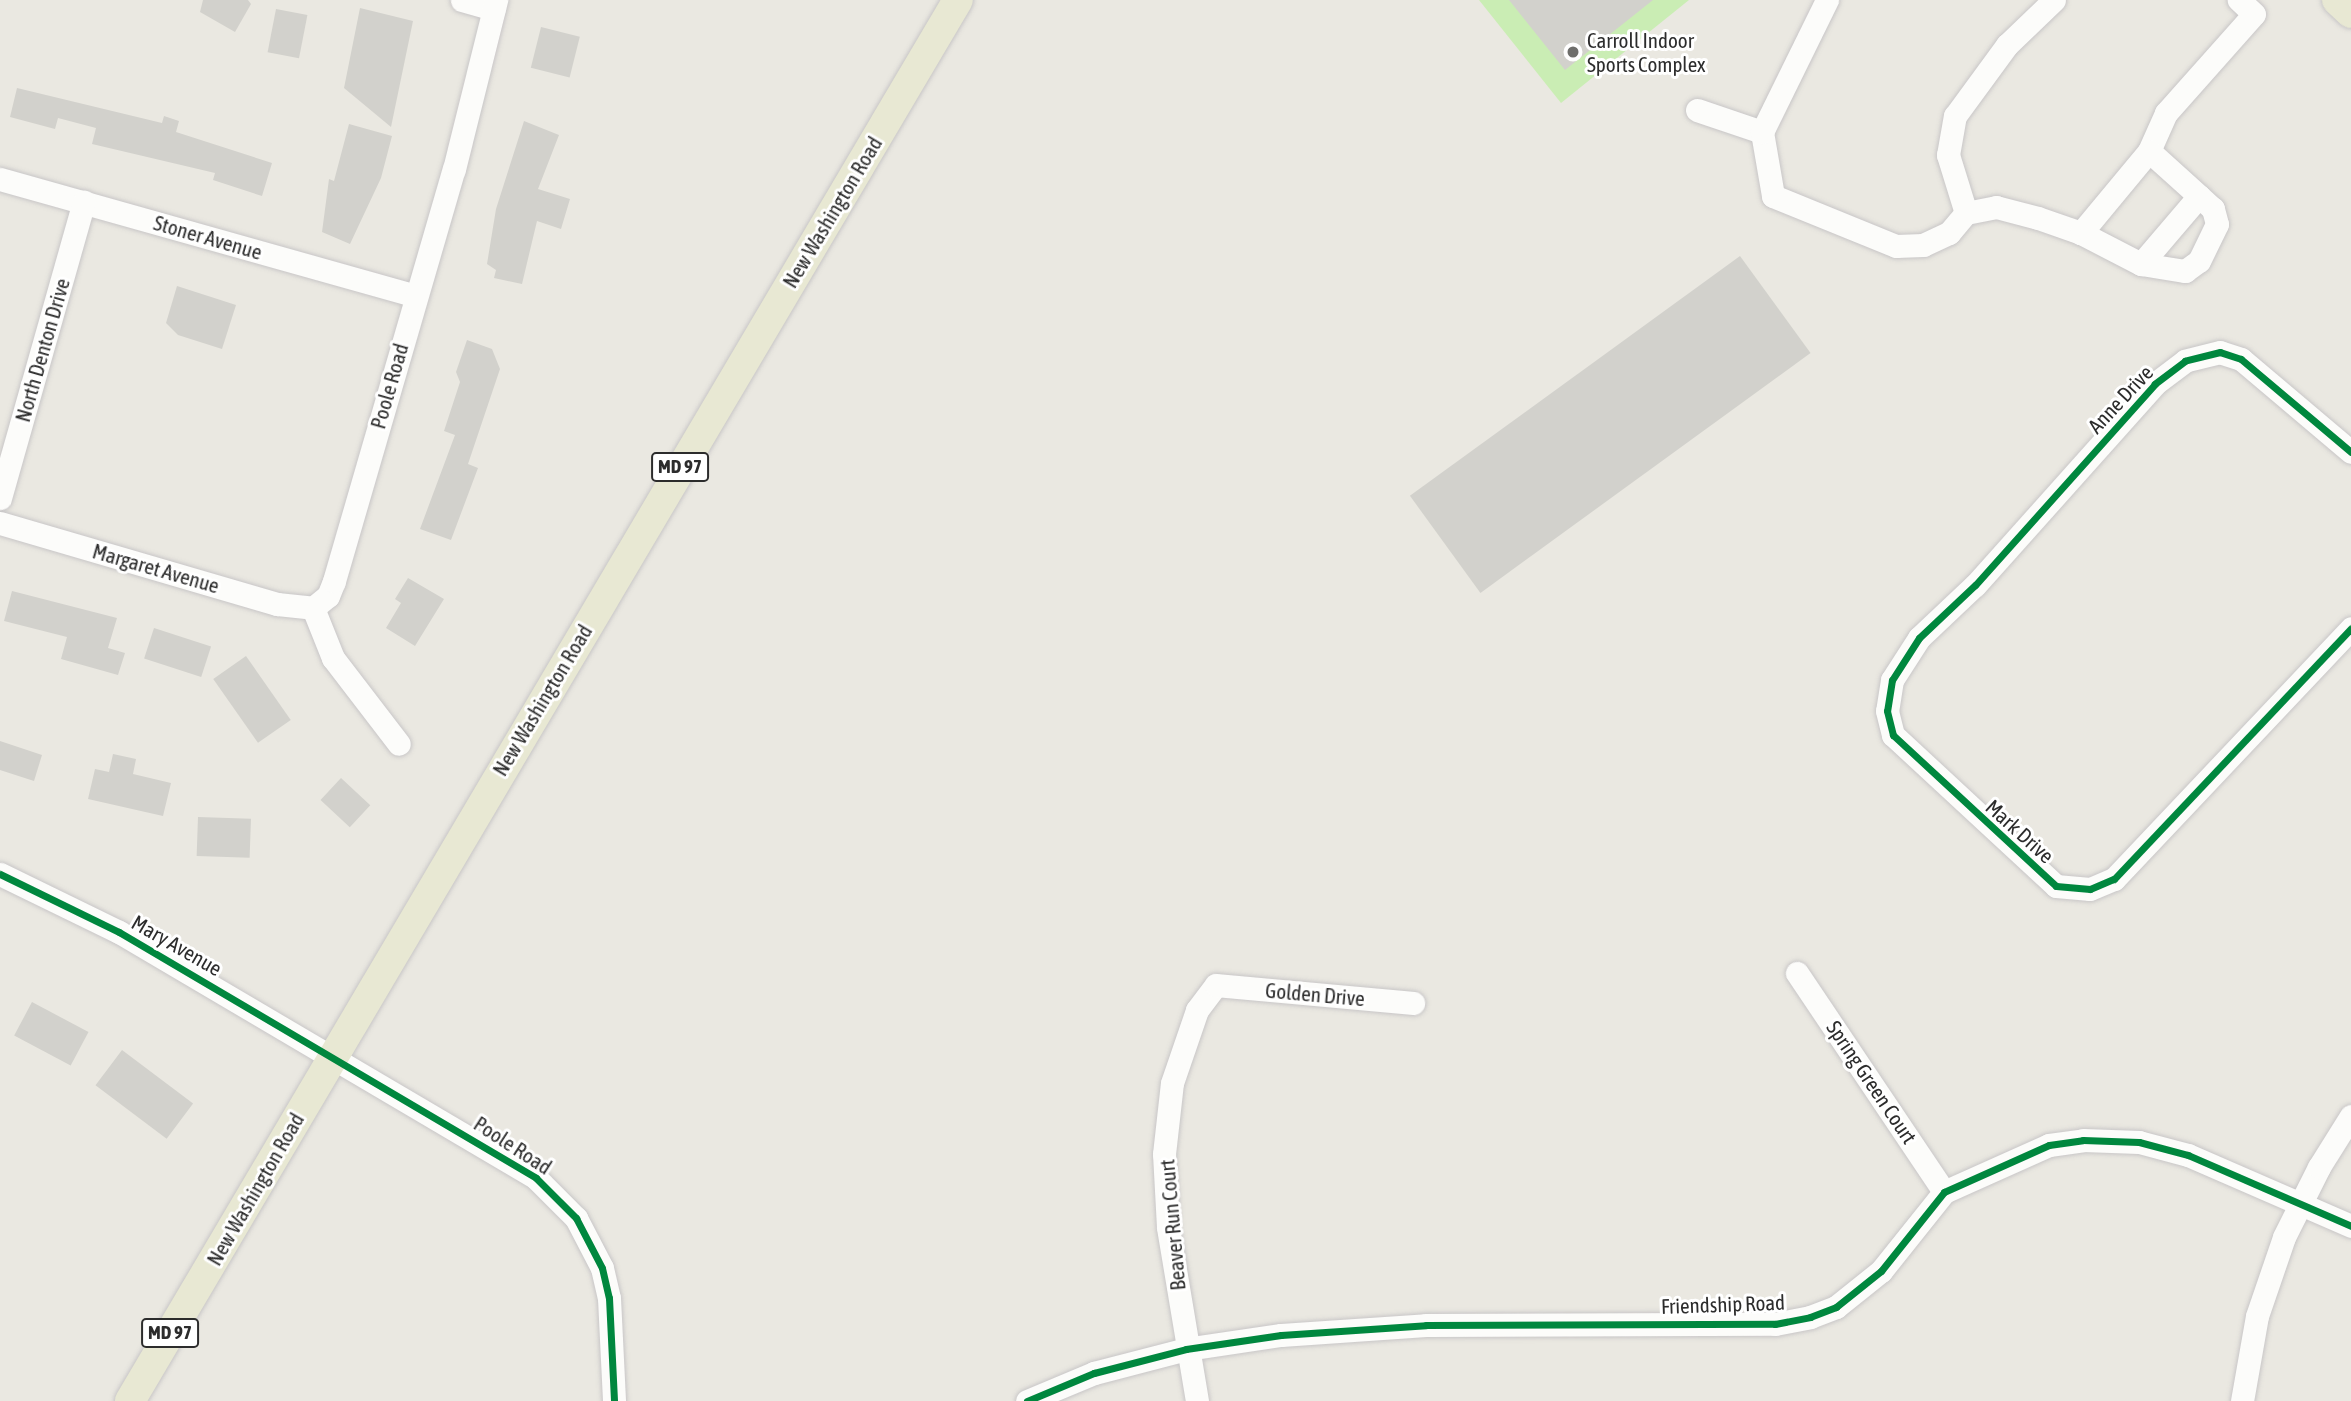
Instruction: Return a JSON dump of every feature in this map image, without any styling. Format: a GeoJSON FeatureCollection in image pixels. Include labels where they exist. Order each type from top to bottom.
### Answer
{"type":"FeatureCollection","features":[{"type":"Feature","properties":{"kind":"main road","name":"New Washington Road"},"geometry":{"type":"LineString","coordinates":[[130,1401],[957,0]]}},
{"type":"Feature","properties":{"kind":"main road"},"geometry":{"type":"LineString","coordinates":[[2337,0],[2351,13]]}},
{"type":"Feature","properties":{"kind":"street"},"geometry":{"type":"LineString","coordinates":[[463,0],[495,4]]}},
{"type":"Feature","properties":{"kind":"street"},"geometry":{"type":"LineString","coordinates":[[1827,0],[1762,132],[1773,196],[1896,246],[1923,245],[1949,233],[1966,213],[1996,207],[2081,233],[2141,264],[2185,271],[2199,261],[2217,224],[2213,209],[2149,150]]}},
{"type":"Feature","properties":{"kind":"street"},"geometry":{"type":"LineString","coordinates":[[1966,213],[1948,155],[1955,116],[2007,45],[2054,0]]}},
{"type":"Feature","properties":{"kind":"street"},"geometry":{"type":"LineString","coordinates":[[2081,233],[2149,150],[2166,113],[2254,14],[2239,0]]}},
{"type":"Feature","properties":{"kind":"street","name":"Poole Road"},"geometry":{"type":"LineString","coordinates":[[313,608],[328,596],[334,580],[416,296],[495,4]]}},
{"type":"Feature","properties":{"kind":"street"},"geometry":{"type":"LineString","coordinates":[[1697,110],[1762,132]]}},
{"type":"Feature","properties":{"kind":"street","name":"Stoner Avenue"},"geometry":{"type":"LineString","coordinates":[[0,179],[416,296]]}},
{"type":"Feature","properties":{"kind":"street"},"geometry":{"type":"LineString","coordinates":[[2141,264],[2199,196]]}},
{"type":"Feature","properties":{"kind":"street","name":"North Denton Drive"},"geometry":{"type":"LineString","coordinates":[[0,498],[84,202]]}},
{"type":"Feature","properties":{"kind":"street","name":"Anne Drive"},"geometry":{"type":"LineString","coordinates":[[1975,585],[2155,384],[2201,354],[2220,352],[2257,368],[2351,452]]}},
{"type":"Feature","properties":{"kind":"street","name":"Margaret Avenue"},"geometry":{"type":"LineString","coordinates":[[0,523],[277,604],[313,608]]}},
{"type":"Feature","properties":{"kind":"street","name":"Mark Drive"},"geometry":{"type":"LineString","coordinates":[[1975,585],[1919,638],[1892,680],[1887,699],[1893,735],[2056,886],[2090,889],[2115,879],[2351,628]]}},
{"type":"Feature","properties":{"kind":"street"},"geometry":{"type":"LineString","coordinates":[[313,608],[333,658],[400,744]]}},
{"type":"Feature","properties":{"kind":"street","name":"Mary Avenue"},"geometry":{"type":"LineString","coordinates":[[0,874],[119,932],[332,1057]]}},
{"type":"Feature","properties":{"kind":"street","name":"Spring Green Court"},"geometry":{"type":"LineString","coordinates":[[1797,972],[1944,1192]]}},
{"type":"Feature","properties":{"kind":"street","name":"Golden Drive"},"geometry":{"type":"LineString","coordinates":[[1216,985],[1413,1003]]}},
{"type":"Feature","properties":{"kind":"street","name":"Beaver Run Court"},"geometry":{"type":"LineString","coordinates":[[1198,1401],[1186,1349],[1165,1195],[1166,1125],[1182,1046],[1197,1010],[1216,985]]}},
{"type":"Feature","properties":{"kind":"street","name":"Poole Road"},"geometry":{"type":"LineString","coordinates":[[332,1057],[519,1166],[576,1218],[591,1243],[609,1298],[614,1401]]}},
{"type":"Feature","properties":{"kind":"street"},"geometry":{"type":"LineString","coordinates":[[2242,1401],[2257,1315],[2299,1204],[2351,1116]]}},
{"type":"Feature","properties":{"kind":"street","name":"Friendship Road"},"geometry":{"type":"LineString","coordinates":[[1027,1401],[1094,1373],[1186,1349],[1357,1328],[1775,1324],[1810,1317],[1836,1307],[1881,1271],[1944,1192],[2049,1145],[2125,1142],[2188,1155],[2351,1226]]}},
{"type":"Feature","properties":{"kind":"green space","name":"Carroll Indoor Sports Complex"},"geometry":{"type":"Polygon","coordinates":[[[1479,0],[1689,0],[1561,103],[1479,0]]]}},
{"type":"Feature","properties":{"kind":"building"},"geometry":{"type":"Polygon","coordinates":[[[203,0],[248,0],[251,4],[235,32],[200,12],[203,0]]]}},
{"type":"Feature","properties":{"kind":"building"},"geometry":{"type":"Polygon","coordinates":[[[1509,0],[1653,0],[1565,70],[1509,0]]]}},
{"type":"Feature","properties":{"kind":"building"},"geometry":{"type":"Polygon","coordinates":[[[360,8],[413,21],[391,127],[344,88],[360,8]]]}},
{"type":"Feature","properties":{"kind":"building"},"geometry":{"type":"Polygon","coordinates":[[[276,9],[307,15],[299,58],[268,52],[276,9]]]}},
{"type":"Feature","properties":{"kind":"building"},"geometry":{"type":"Polygon","coordinates":[[[541,27],[580,37],[570,77],[531,68],[541,27]]]}},
{"type":"Feature","properties":{"kind":"building"},"geometry":{"type":"Polygon","coordinates":[[[17,88],[162,123],[164,116],[179,121],[176,132],[272,163],[262,196],[213,180],[215,173],[92,144],[96,128],[58,118],[55,129],[10,117],[17,88]]]}},
{"type":"Feature","properties":{"kind":"building"},"geometry":{"type":"Polygon","coordinates":[[[524,121],[559,135],[538,189],[570,199],[561,229],[537,221],[522,284],[494,278],[496,270],[487,264],[496,209],[524,121]]]}},
{"type":"Feature","properties":{"kind":"building"},"geometry":{"type":"Polygon","coordinates":[[[349,124],[392,136],[381,178],[350,244],[322,232],[329,179],[334,181],[349,124]]]}},
{"type":"Feature","properties":{"kind":"building"},"geometry":{"type":"Polygon","coordinates":[[[1740,256],[1811,353],[1480,593],[1410,496],[1740,256]]]}},
{"type":"Feature","properties":{"kind":"building"},"geometry":{"type":"Polygon","coordinates":[[[177,286],[236,305],[222,349],[178,335],[166,323],[177,286]]]}},
{"type":"Feature","properties":{"kind":"building"},"geometry":{"type":"Polygon","coordinates":[[[467,340],[492,349],[500,369],[468,464],[478,468],[451,540],[420,529],[455,435],[444,431],[460,382],[456,372],[467,340]]]}},
{"type":"Feature","properties":{"kind":"building"},"geometry":{"type":"Polygon","coordinates":[[[408,578],[444,599],[415,646],[386,628],[401,603],[395,599],[408,578]]]}},
{"type":"Feature","properties":{"kind":"building"},"geometry":{"type":"Polygon","coordinates":[[[12,591],[117,618],[108,648],[125,653],[118,675],[61,659],[67,637],[4,621],[12,591]]]}},
{"type":"Feature","properties":{"kind":"building"},"geometry":{"type":"Polygon","coordinates":[[[154,628],[211,647],[201,677],[144,658],[154,628]]]}},
{"type":"Feature","properties":{"kind":"building"},"geometry":{"type":"Polygon","coordinates":[[[246,656],[291,720],[258,743],[213,679],[246,656]]]}},
{"type":"Feature","properties":{"kind":"building"},"geometry":{"type":"Polygon","coordinates":[[[0,741],[42,755],[34,781],[0,770],[0,741]]]}},
{"type":"Feature","properties":{"kind":"building"},"geometry":{"type":"Polygon","coordinates":[[[113,754],[136,759],[133,774],[171,783],[163,816],[88,799],[95,769],[109,772],[113,754]]]}},
{"type":"Feature","properties":{"kind":"building"},"geometry":{"type":"Polygon","coordinates":[[[341,778],[370,805],[350,827],[321,800],[341,778]]]}},
{"type":"Feature","properties":{"kind":"building"},"geometry":{"type":"Polygon","coordinates":[[[198,817],[251,819],[250,858],[197,856],[198,817]]]}},
{"type":"Feature","properties":{"kind":"building"},"geometry":{"type":"Polygon","coordinates":[[[32,1002],[89,1032],[71,1066],[14,1036],[32,1002]]]}},
{"type":"Feature","properties":{"kind":"building"},"geometry":{"type":"Polygon","coordinates":[[[122,1050],[193,1104],[167,1139],[96,1085],[122,1050]]]}},
{"type":"Feature","properties":{"kind":"cycle path"},"geometry":{"type":"LineString","coordinates":[[2351,452],[2241,359],[2220,352],[2185,361],[2155,384],[1975,585],[1919,638],[1892,680],[1887,711],[1893,735],[2056,886],[2090,889],[2114,879],[2351,628]]}},
{"type":"Feature","properties":{"kind":"cycle path"},"geometry":{"type":"LineString","coordinates":[[0,874],[119,932],[536,1178],[576,1218],[602,1268],[609,1298],[614,1401]]}},
{"type":"Feature","properties":{"kind":"cycle path"},"geometry":{"type":"LineString","coordinates":[[1027,1401],[1094,1373],[1186,1349],[1281,1335],[1426,1325],[1775,1324],[1810,1317],[1836,1307],[1881,1271],[1944,1192],[2049,1145],[2083,1140],[2139,1142],[2188,1155],[2351,1226]]}},
{"type":"Feature","properties":{"kind":"place","name":"Carroll Indoor Sports Complex"},"geometry":{"type":"Point","coordinates":[1573,52]}}]}
